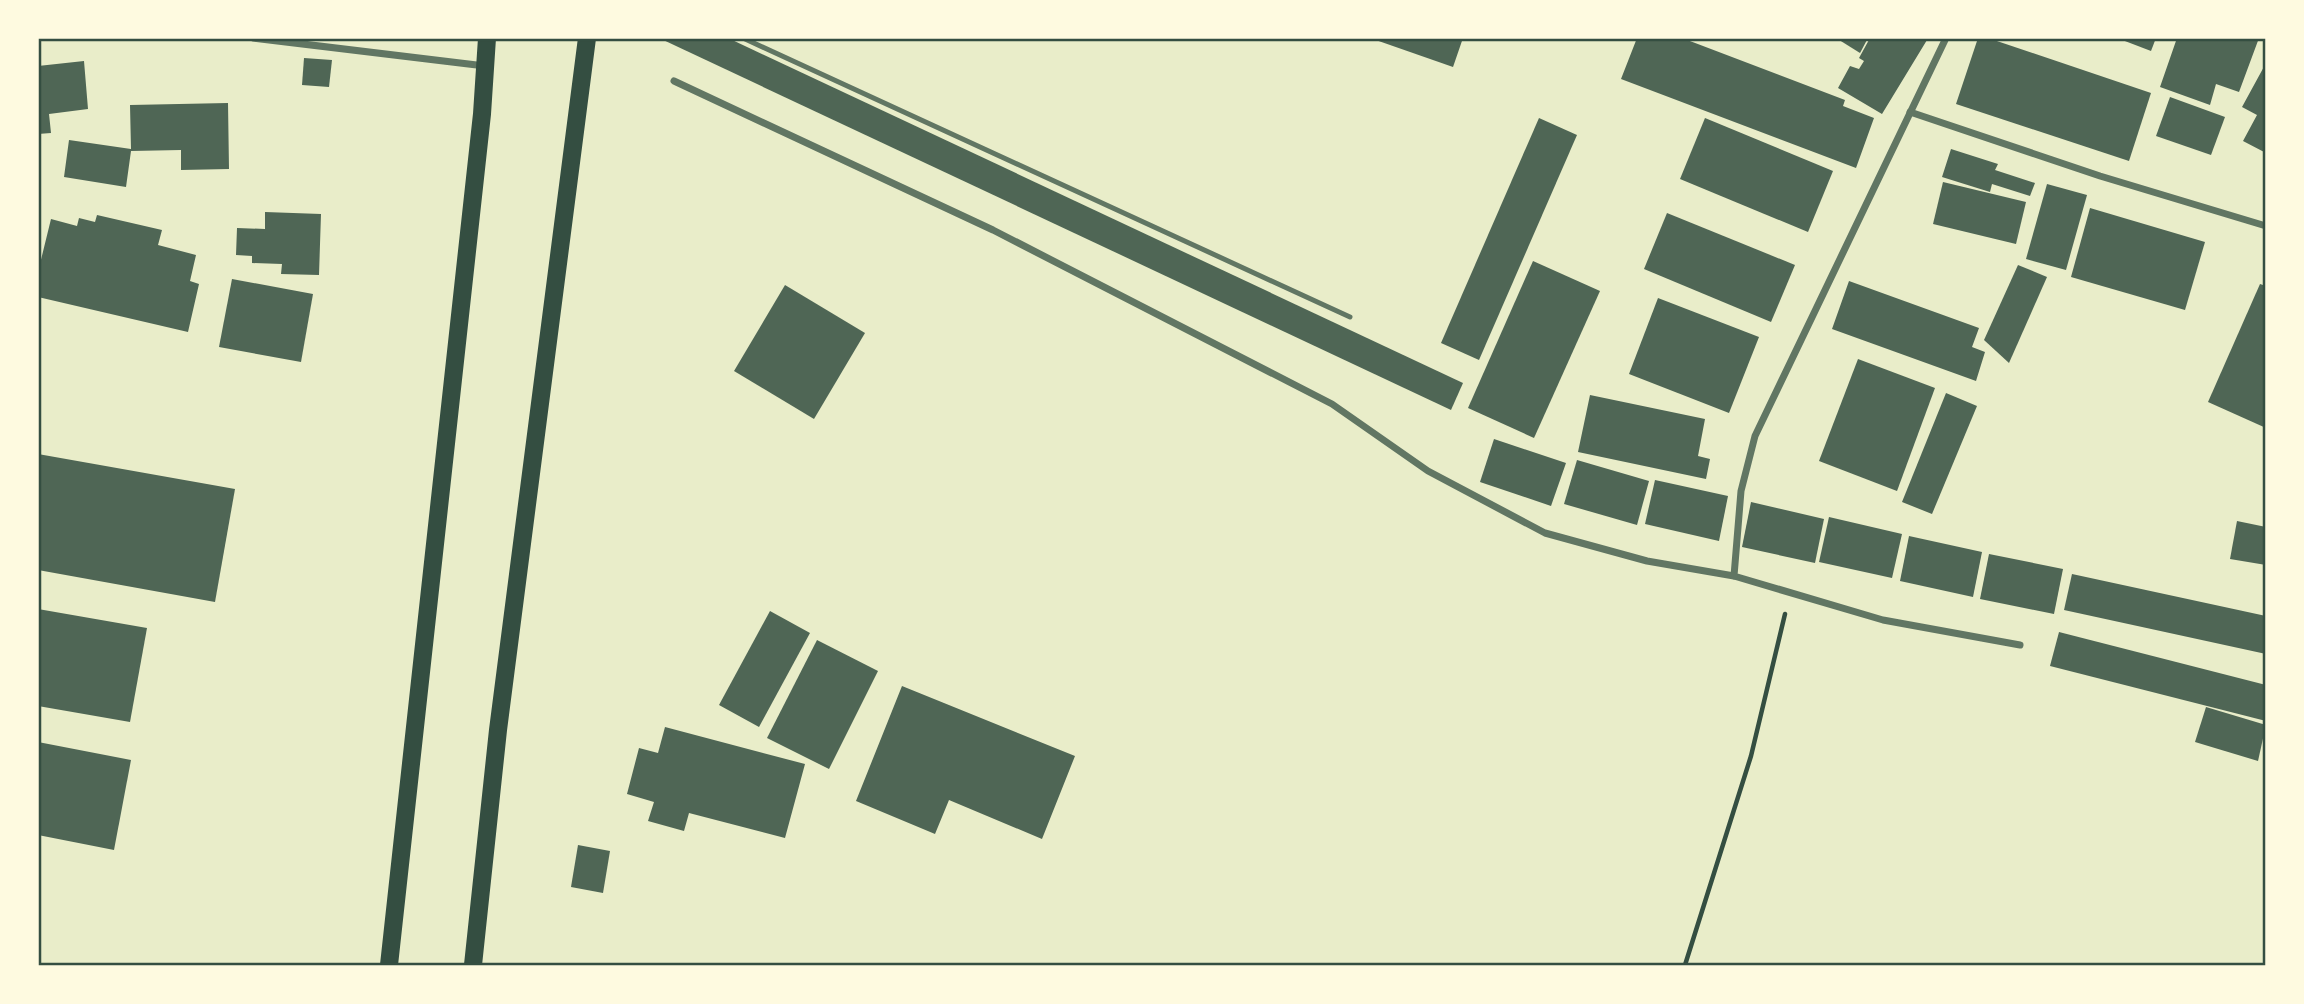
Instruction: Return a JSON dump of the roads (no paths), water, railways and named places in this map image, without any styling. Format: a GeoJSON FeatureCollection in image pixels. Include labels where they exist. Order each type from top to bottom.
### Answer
{"type":"FeatureCollection","features":[{"type":"Feature","properties":{"kind":"main road"},"geometry":{"type":"LineString","coordinates":[[389,965],[487,67],[487,38]]}},
{"type":"Feature","properties":{"kind":"main road"},"geometry":{"type":"LineString","coordinates":[[473,965],[498,730],[587,38]]}},
{"type":"Feature","properties":{"kind":"street"},"geometry":{"type":"LineString","coordinates":[[253,38],[487,67]]}},
{"type":"Feature","properties":{"kind":"street"},"geometry":{"type":"LineString","coordinates":[[1734,576],[1741,491],[1755,436],[1946,38]]}},
{"type":"Feature","properties":{"kind":"street"},"geometry":{"type":"LineString","coordinates":[[674,81],[993,230],[1320,398],[1428,471],[1545,533],[1647,561],[1734,576],[1883,620],[2020,645]]}},
{"type":"Feature","properties":{"kind":"street"},"geometry":{"type":"LineString","coordinates":[[1910,112],[2100,176],[2266,226]]}},
{"type":"Feature","properties":{"kind":"lane"},"geometry":{"type":"LineString","coordinates":[[743,38],[1350,317]]}}]}
